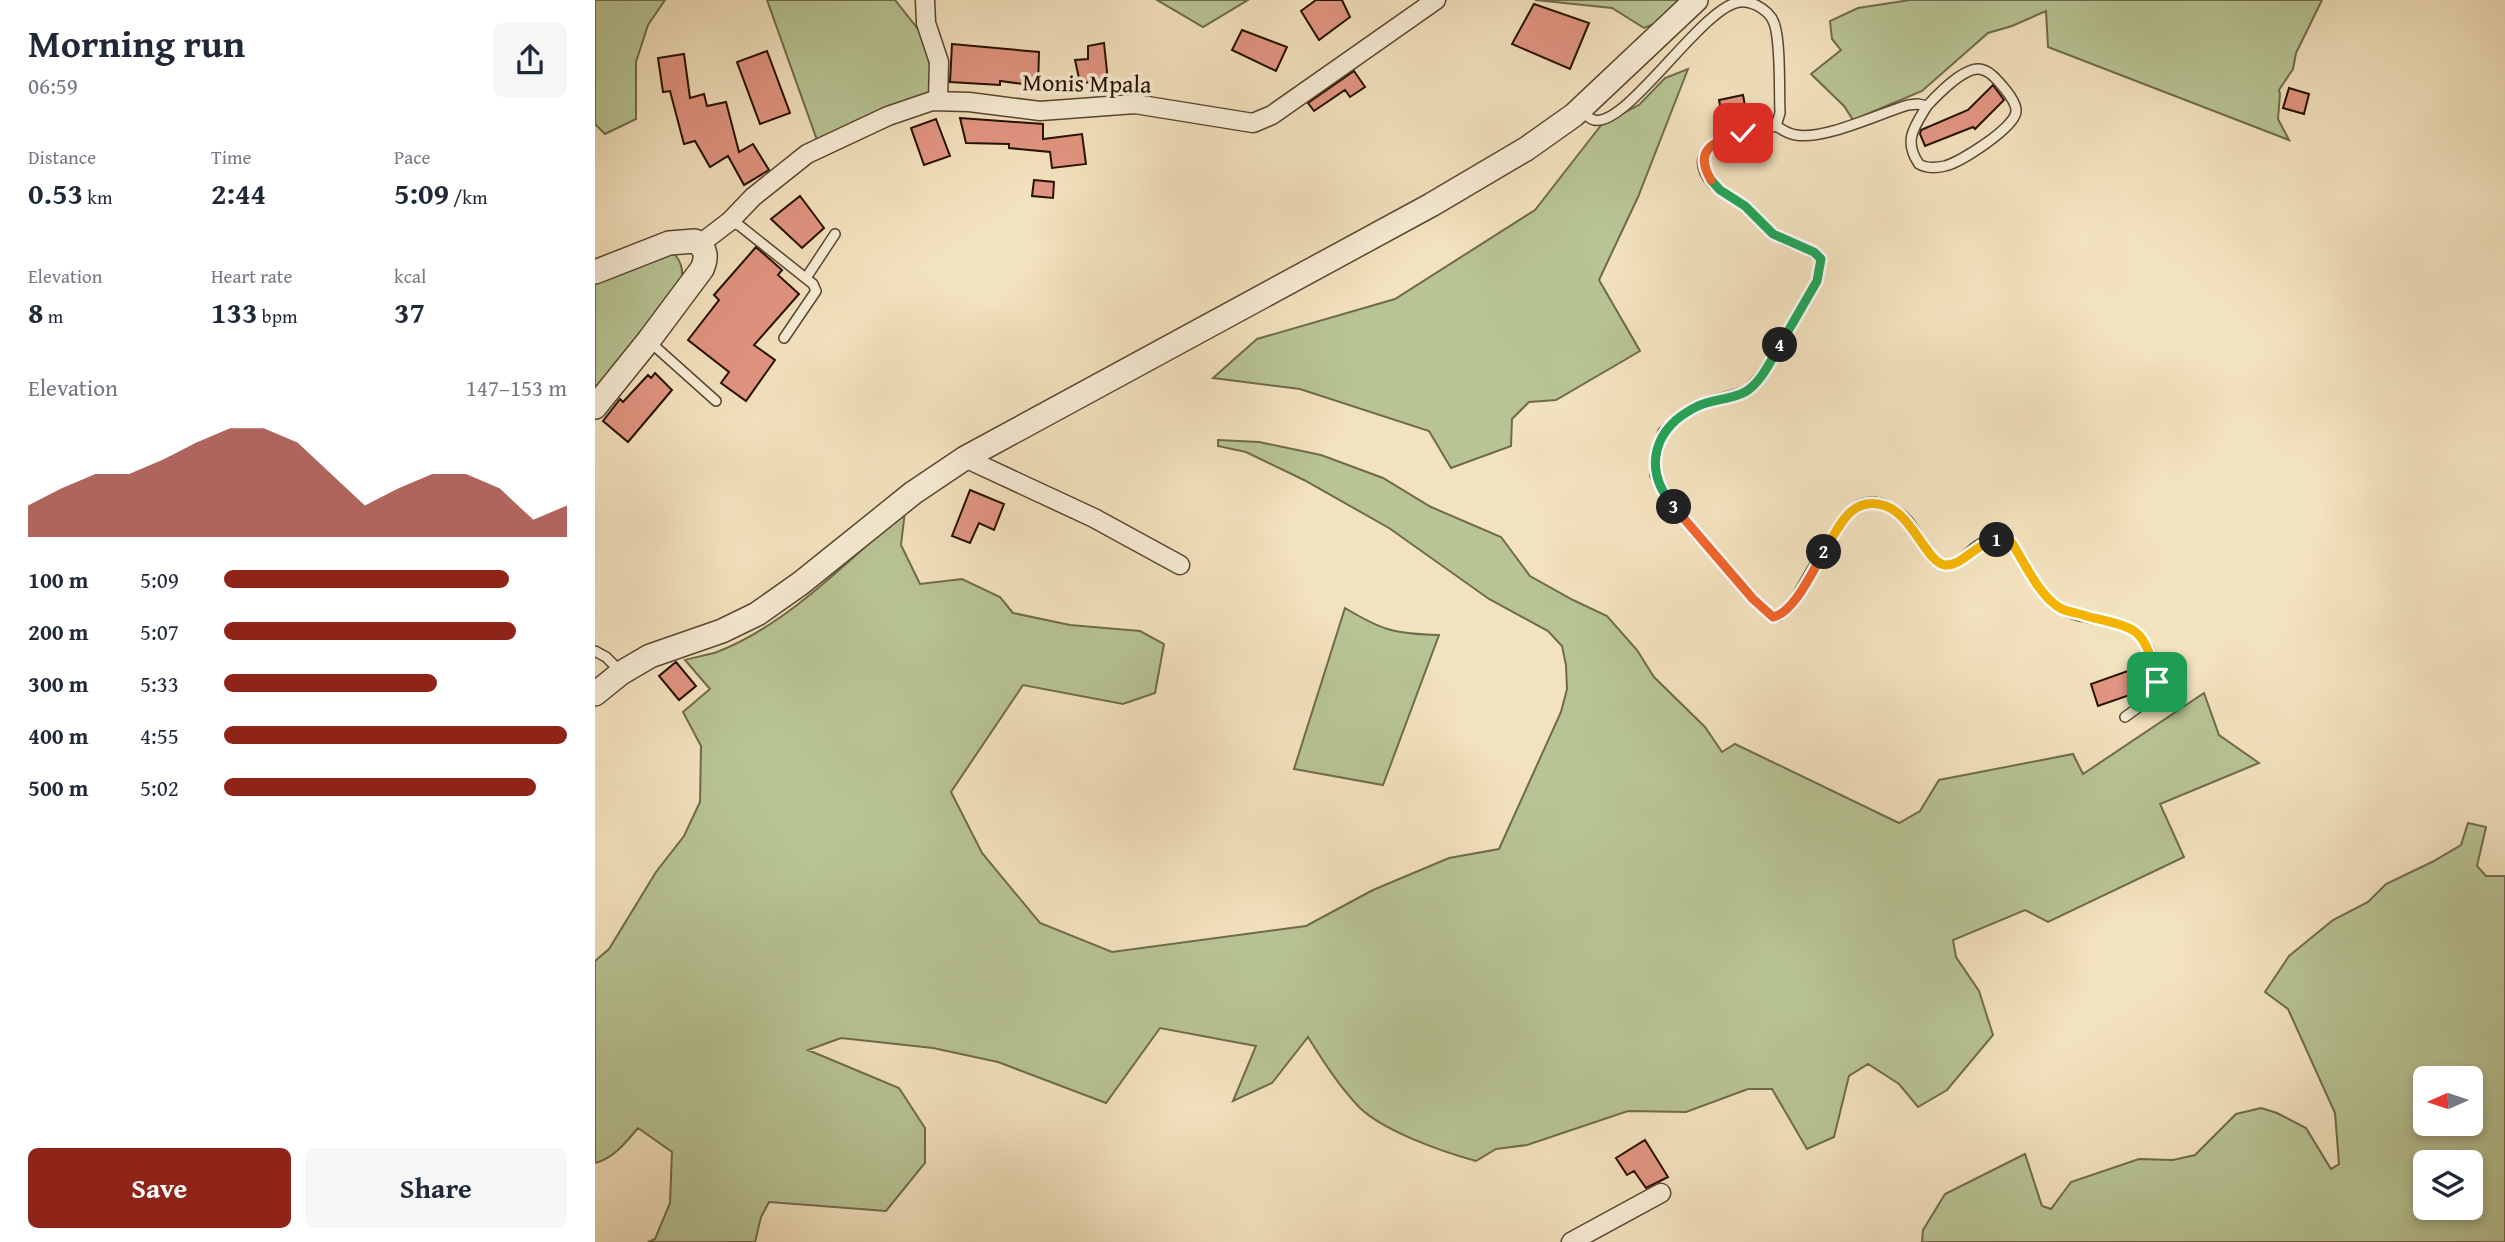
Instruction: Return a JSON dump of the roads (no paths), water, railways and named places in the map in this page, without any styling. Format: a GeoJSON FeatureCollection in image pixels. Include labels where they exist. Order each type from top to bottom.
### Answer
{"type":"FeatureCollection","features":[{"type":"Feature","properties":{"kind":"street"},"geometry":{"type":"LineString","coordinates":[[925,0],[926,23],[939,62],[938,100]]}},
{"type":"Feature","properties":{"kind":"street","name":"Monis Mpala"},"geometry":{"type":"LineString","coordinates":[[700,244],[730,221],[753,197],[813,151],[915,105],[938,100],[1040,111],[1135,104],[1254,123],[1272,115],[1436,0]]}},
{"type":"Feature","properties":{"kind":"street"},"geometry":{"type":"LineString","coordinates":[[595,694],[621,673],[661,651],[722,631],[757,614],[801,583],[913,493],[965,458],[1431,205],[1526,149],[1581,109],[1696,0]]}},
{"type":"Feature","properties":{"kind":"street"},"geometry":{"type":"LineString","coordinates":[[595,272],[678,241],[691,240],[700,244],[706,256],[702,269],[595,407]]}},
{"type":"Feature","properties":{"kind":"street"},"geometry":{"type":"LineString","coordinates":[[965,458],[1094,518],[1180,565]]}},
{"type":"Feature","properties":{"kind":"street"},"geometry":{"type":"LineString","coordinates":[[1571,1242],[1661,1192]]}},
{"type":"Feature","properties":{"kind":"lane"},"geometry":{"type":"LineString","coordinates":[[1581,109],[1593,120],[1618,111],[1717,12],[1733,4],[1746,2],[1765,10],[1775,25],[1780,113],[1776,126]]}},
{"type":"Feature","properties":{"kind":"lane"},"geometry":{"type":"LineString","coordinates":[[1979,69],[1997,80],[2013,102],[2016,114],[2006,128],[1963,158],[1944,166],[1930,168],[1919,164],[1910,140],[1927,106],[1950,84],[1972,70],[1979,69]]}},
{"type":"Feature","properties":{"kind":"lane"},"geometry":{"type":"LineString","coordinates":[[1927,106],[1907,105],[1843,127],[1805,136],[1789,134],[1776,126],[1743,133],[1715,143],[1705,154],[1704,165],[1711,182],[1745,206],[1773,234],[1814,252],[1821,259],[1821,268],[1817,281],[1765,371],[1747,391],[1701,404],[1683,414],[1663,432],[1656,456],[1655,475],[1669,501],[1753,599],[1773,617],[1779,616],[1791,606],[1847,514],[1861,504],[1875,502],[1893,509],[1908,522],[1933,560],[1942,565],[1956,564],[1988,541],[2012,543],[2047,598],[2061,609],[2127,626],[2141,636],[2150,651],[2157,682],[2154,696],[2125,717]]}},
{"type":"Feature","properties":{"kind":"lane"},"geometry":{"type":"LineString","coordinates":[[730,221],[813,284],[816,291],[783,338]]}},
{"type":"Feature","properties":{"kind":"lane"},"geometry":{"type":"LineString","coordinates":[[806,278],[835,234]]}},
{"type":"Feature","properties":{"kind":"lane"},"geometry":{"type":"LineString","coordinates":[[649,340],[716,401]]}},
{"type":"Feature","properties":{"kind":"lane"},"geometry":{"type":"LineString","coordinates":[[595,651],[606,657],[621,673]]}}]}
